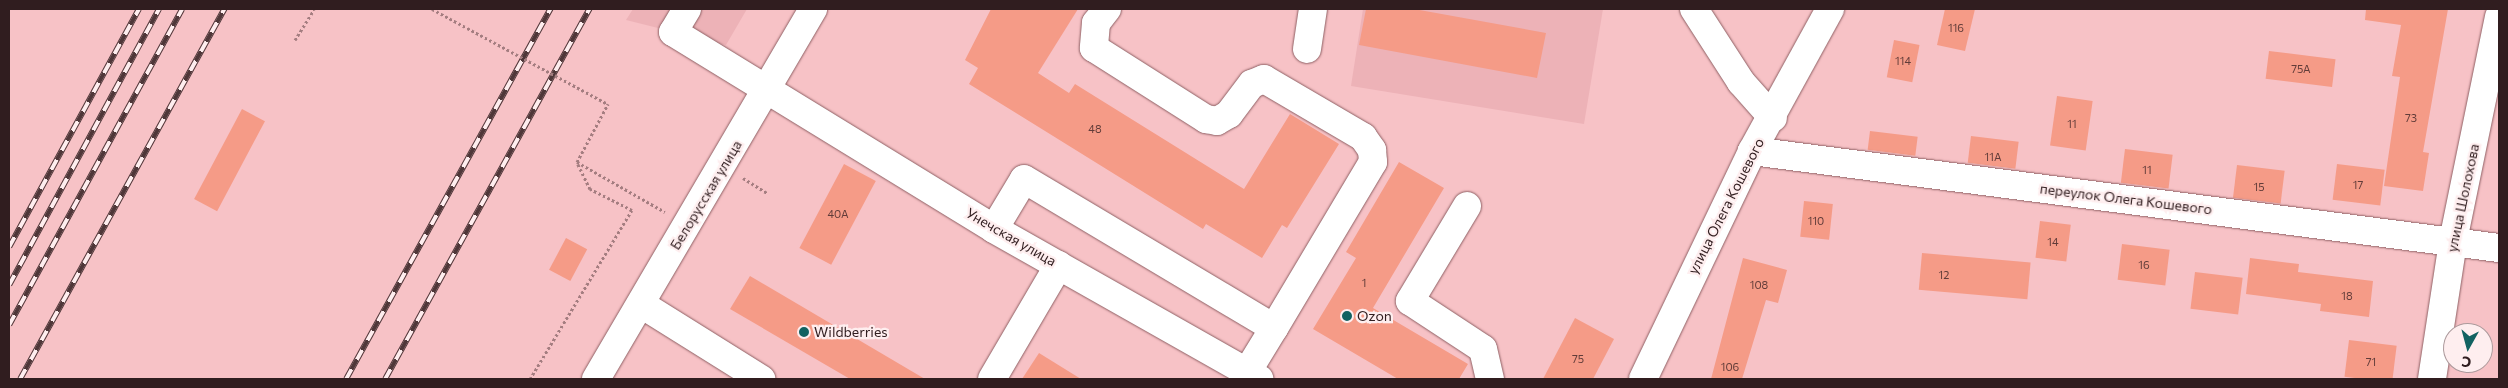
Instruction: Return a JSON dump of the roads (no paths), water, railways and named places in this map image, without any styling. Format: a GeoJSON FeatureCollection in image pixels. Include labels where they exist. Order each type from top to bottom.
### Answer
{"type":"FeatureCollection","features":[{"type":"Feature","properties":{"kind":"street","name":"Унечская улица"},"geometry":{"type":"LineString","coordinates":[[687,9],[673,32],[994,229],[1253,376]]}},
{"type":"Feature","properties":{"kind":"street","name":"Белорусская улица"},"geometry":{"type":"LineString","coordinates":[[596,379],[814,9]]}},
{"type":"Feature","properties":{"kind":"street"},"geometry":{"type":"LineString","coordinates":[[1107,9],[1096,23],[1094,48],[1206,119],[1218,121],[1229,114],[1252,84],[1264,79],[1278,84],[1363,137],[1372,150],[1373,162],[1274,328],[1253,376]]}},
{"type":"Feature","properties":{"kind":"street"},"geometry":{"type":"LineString","coordinates":[[1307,49],[1313,9]]}},
{"type":"Feature","properties":{"kind":"street"},"geometry":{"type":"LineString","coordinates":[[1694,9],[1741,82],[1773,118]]}},
{"type":"Feature","properties":{"kind":"street","name":"улица Олега Кошевого"},"geometry":{"type":"LineString","coordinates":[[1643,379],[1752,151],[1773,118],[1830,9]]}},
{"type":"Feature","properties":{"kind":"street","name":"улица Шолохова"},"geometry":{"type":"LineString","coordinates":[[2432,379],[2453,242],[2499,18]]}},
{"type":"Feature","properties":{"kind":"street","name":"переулок Олега Кошевого"},"geometry":{"type":"LineString","coordinates":[[1752,151],[2499,248]]}},
{"type":"Feature","properties":{"kind":"street"},"geometry":{"type":"LineString","coordinates":[[994,229],[1024,179],[1274,328]]}},
{"type":"Feature","properties":{"kind":"street"},"geometry":{"type":"LineString","coordinates":[[1468,206],[1410,301],[1483,349],[1490,379]]}},
{"type":"Feature","properties":{"kind":"street"},"geometry":{"type":"LineString","coordinates":[[992,379],[1059,265]]}},
{"type":"Feature","properties":{"kind":"street"},"geometry":{"type":"LineString","coordinates":[[641,304],[761,379]]}},
{"type":"Feature","properties":{"kind":"railway"},"geometry":{"type":"LineString","coordinates":[[9,247],[139,9]]}},
{"type":"Feature","properties":{"kind":"railway"},"geometry":{"type":"LineString","coordinates":[[9,285],[159,9]]}},
{"type":"Feature","properties":{"kind":"railway"},"geometry":{"type":"LineString","coordinates":[[9,325],[182,9]]}},
{"type":"Feature","properties":{"kind":"railway"},"geometry":{"type":"LineString","coordinates":[[20,379],[224,9]]}},
{"type":"Feature","properties":{"kind":"railway"},"geometry":{"type":"LineString","coordinates":[[346,379],[550,9]]}},
{"type":"Feature","properties":{"kind":"railway"},"geometry":{"type":"LineString","coordinates":[[385,379],[589,9]]}},
{"type":"Feature","properties":{"kind":"place","name":"Ozon"},"geometry":{"type":"Point","coordinates":[1347,316]}},
{"type":"Feature","properties":{"kind":"place","name":"Wildberries"},"geometry":{"type":"Point","coordinates":[804,332]}}]}
